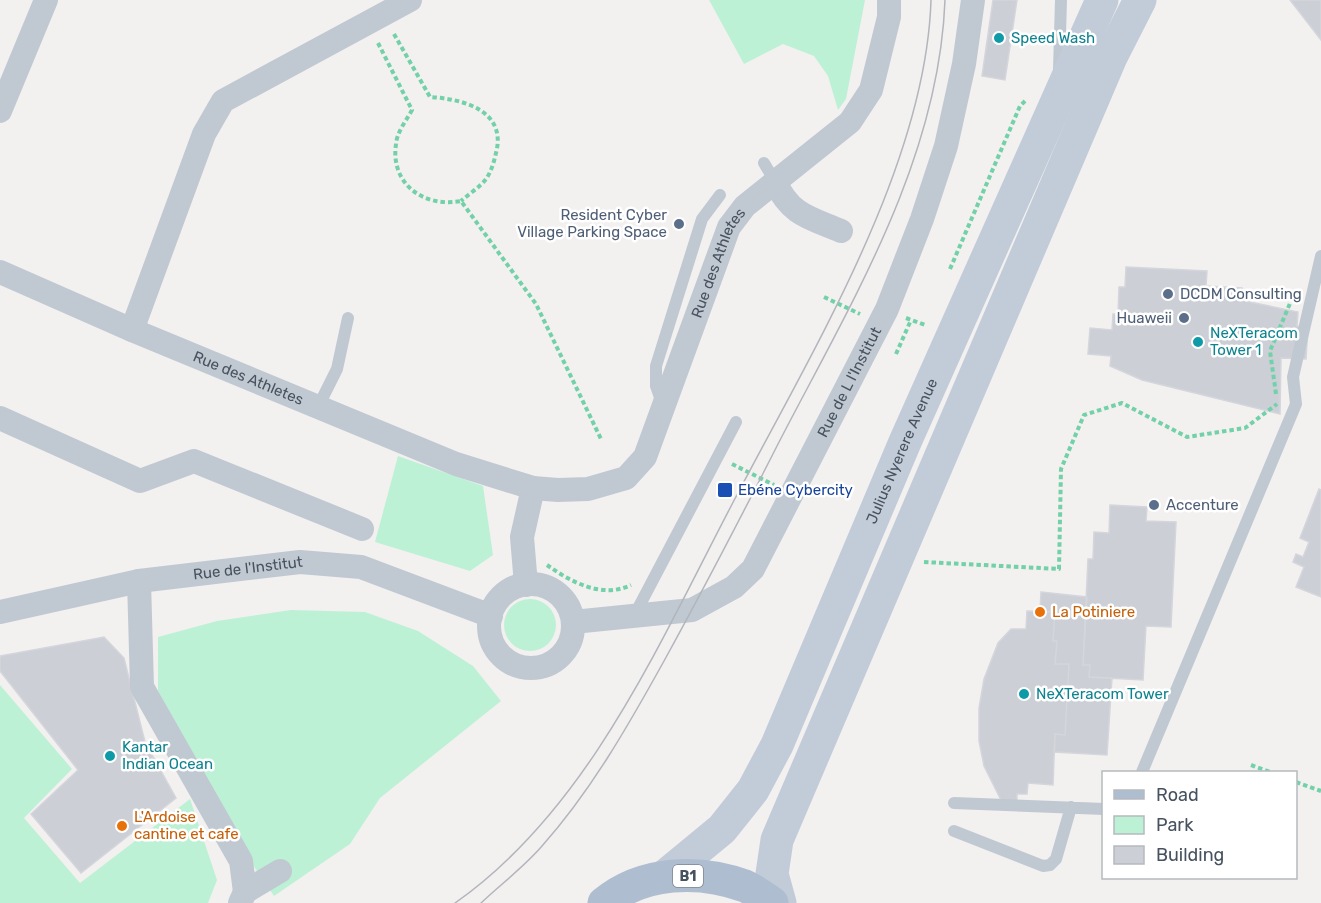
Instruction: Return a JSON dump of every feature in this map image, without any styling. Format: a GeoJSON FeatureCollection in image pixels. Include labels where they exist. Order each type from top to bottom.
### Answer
{"type":"FeatureCollection","features":[{"type":"Feature","properties":{"kind":"main road","name":"Julius Nyerere Avenue"},"geometry":{"type":"LineString","coordinates":[[665,876],[722,829],[753,790],[777,745],[905,442],[1102,0]]}},
{"type":"Feature","properties":{"kind":"main road"},"geometry":{"type":"LineString","coordinates":[[780,903],[772,874],[777,840],[1107,68],[1140,0]]}},
{"type":"Feature","properties":{"kind":"main road","name":"Julius Nyerere Avenue"},"geometry":{"type":"LineString","coordinates":[[604,903],[637,884],[665,876],[706,876],[747,887],[772,903]]}},
{"type":"Feature","properties":{"kind":"street"},"geometry":{"type":"LineString","coordinates":[[0,111],[46,0]]}},
{"type":"Feature","properties":{"kind":"street"},"geometry":{"type":"LineString","coordinates":[[132,330],[204,135],[223,101],[410,0]]}},
{"type":"Feature","properties":{"kind":"street","name":"Rue des Athletes"},"geometry":{"type":"LineString","coordinates":[[0,272],[132,330],[456,464],[533,488],[588,489],[626,478],[645,457],[729,227],[770,173],[850,122],[871,90],[889,17],[889,0]]}},
{"type":"Feature","properties":{"kind":"street","name":"Rue de L l'Institut"},"geometry":{"type":"LineString","coordinates":[[573,622],[692,610],[734,587],[753,569],[887,309],[922,219],[946,146],[964,64],[973,0]]}},
{"type":"Feature","properties":{"kind":"street"},"geometry":{"type":"LineString","coordinates":[[770,173],[784,200],[801,214],[841,231]]}},
{"type":"Feature","properties":{"kind":"street"},"geometry":{"type":"LineString","coordinates":[[0,418],[140,481],[194,461],[362,529]]}},
{"type":"Feature","properties":{"kind":"street"},"geometry":{"type":"LineString","coordinates":[[526,585],[522,542],[533,488]]}},
{"type":"Feature","properties":{"kind":"street","name":"Rue de l'Institut"},"geometry":{"type":"LineString","coordinates":[[0,612],[139,581],[300,562],[361,567],[491,616]]}},
{"type":"Feature","properties":{"kind":"street"},"geometry":{"type":"LineString","coordinates":[[139,581],[142,687],[241,861],[243,898]]}},
{"type":"Feature","properties":{"kind":"street"},"geometry":{"type":"LineString","coordinates":[[526,585],[539,585],[557,594],[570,609],[573,622],[568,646],[560,657],[538,669],[512,663],[501,655],[489,630],[491,616],[503,595],[526,585]]}},
{"type":"Feature","properties":{"kind":"street"},"geometry":{"type":"LineString","coordinates":[[243,898],[280,871]]}},
{"type":"Feature","properties":{"kind":"lane"},"geometry":{"type":"LineString","coordinates":[[1058,99],[1061,0]]}},
{"type":"Feature","properties":{"kind":"lane"},"geometry":{"type":"LineString","coordinates":[[663,407],[656,386],[656,366],[702,219],[720,195]]}},
{"type":"Feature","properties":{"kind":"lane"},"geometry":{"type":"LineString","coordinates":[[1142,771],[1296,404],[1293,377],[1321,256]]}},
{"type":"Feature","properties":{"kind":"lane"},"geometry":{"type":"LineString","coordinates":[[318,407],[337,369],[348,318]]}},
{"type":"Feature","properties":{"kind":"lane"},"geometry":{"type":"LineString","coordinates":[[634,617],[736,422]]}},
{"type":"Feature","properties":{"kind":"lane"},"geometry":{"type":"LineString","coordinates":[[954,803],[1102,809]]}},
{"type":"Feature","properties":{"kind":"lane"},"geometry":{"type":"LineString","coordinates":[[954,831],[1043,866],[1050,866],[1056,859],[1071,807]]}},
{"type":"Feature","properties":{"kind":"path"},"geometry":{"type":"LineString","coordinates":[[375,18],[430,98],[448,98],[474,105],[493,120],[499,143],[494,163],[485,180],[461,201],[434,201],[418,196],[401,180],[396,164],[396,143],[412,110],[375,18]]}},
{"type":"Feature","properties":{"kind":"path"},"geometry":{"type":"LineString","coordinates":[[461,201],[536,304],[601,439]]}},
{"type":"Feature","properties":{"kind":"path"},"geometry":{"type":"LineString","coordinates":[[924,562],[1059,569],[1061,469],[1084,415],[1122,403],[1187,437],[1245,428],[1277,405],[1270,351],[1292,299],[1317,272]]}},
{"type":"Feature","properties":{"kind":"path"},"geometry":{"type":"LineString","coordinates":[[824,297],[866,317],[873,303],[887,309]]}},
{"type":"Feature","properties":{"kind":"path"},"geometry":{"type":"LineString","coordinates":[[896,354],[910,320]]}},
{"type":"Feature","properties":{"kind":"path"},"geometry":{"type":"LineString","coordinates":[[728,462],[780,488]]}},
{"type":"Feature","properties":{"kind":"path"},"geometry":{"type":"LineString","coordinates":[[522,542],[570,581],[605,591],[621,590],[644,579],[652,583]]}},
{"type":"Feature","properties":{"kind":"path"},"geometry":{"type":"LineString","coordinates":[[1251,765],[1267,771]]}},
{"type":"Feature","properties":{"kind":"path"},"geometry":{"type":"LineString","coordinates":[[1297,782],[1321,791]]}},
{"type":"Feature","properties":{"kind":"green space"},"geometry":{"type":"Polygon","coordinates":[[[709,0],[865,0],[846,99],[838,110],[828,76],[814,56],[783,44],[744,64],[709,0]]]}},
{"type":"Feature","properties":{"kind":"green space"},"geometry":{"type":"Polygon","coordinates":[[[398,456],[483,486],[493,555],[470,571],[375,542],[398,456]]]}},
{"type":"Feature","properties":{"kind":"green space"},"geometry":{"type":"Polygon","coordinates":[[[530,599],[544,603],[552,611],[556,625],[552,639],[544,647],[530,651],[516,647],[508,639],[504,625],[508,611],[516,603],[530,599]]]}},
{"type":"Feature","properties":{"kind":"green space"},"geometry":{"type":"Polygon","coordinates":[[[291,610],[365,612],[418,631],[473,666],[501,701],[380,798],[350,844],[274,896],[255,868],[158,691],[158,637],[217,621],[291,610]]]}},
{"type":"Feature","properties":{"kind":"green space"},"geometry":{"type":"Polygon","coordinates":[[[0,685],[72,769],[24,818],[80,883],[190,799],[217,880],[208,903],[0,903],[0,685]]]}},
{"type":"Feature","properties":{"kind":"building","name":"Speed Wash"},"geometry":{"type":"Polygon","coordinates":[[[993,0],[1017,0],[1005,80],[982,76],[993,0]]]}},
{"type":"Feature","properties":{"kind":"building"},"geometry":{"type":"Polygon","coordinates":[[[1290,0],[1321,0],[1321,40],[1290,0]]]}},
{"type":"Feature","properties":{"kind":"building","name":"NeXTeracom Tower 1"},"geometry":{"type":"Polygon","coordinates":[[[1126,267],[1207,271],[1206,286],[1242,288],[1245,301],[1298,312],[1297,326],[1308,327],[1306,359],[1281,358],[1280,414],[1142,380],[1110,366],[1111,356],[1088,354],[1090,328],[1112,330],[1113,314],[1118,314],[1119,287],[1125,287],[1126,267]]]}},
{"type":"Feature","properties":{"kind":"building"},"geometry":{"type":"Polygon","coordinates":[[[1319,489],[1321,490],[1321,597],[1296,587],[1304,567],[1293,562],[1296,554],[1303,557],[1309,542],[1300,538],[1319,489]]]}},
{"type":"Feature","properties":{"kind":"building"},"geometry":{"type":"Polygon","coordinates":[[[1110,505],[1147,507],[1146,521],[1176,522],[1171,627],[1146,626],[1143,680],[1089,677],[1090,665],[1083,665],[1088,559],[1093,559],[1094,532],[1109,533],[1110,505]]]}},
{"type":"Feature","properties":{"kind":"building"},"geometry":{"type":"Polygon","coordinates":[[[1041,592],[1087,597],[1083,665],[1090,665],[1089,677],[1112,678],[1107,755],[1054,752],[1055,734],[1065,735],[1069,664],[1055,664],[1057,641],[1053,641],[1055,612],[1040,611],[1041,592]]]}},
{"type":"Feature","properties":{"kind":"building","name":"NeXTeracom Tower"},"geometry":{"type":"Polygon","coordinates":[[[1027,611],[1055,612],[1053,641],[1057,641],[1055,664],[1069,664],[1065,735],[1055,734],[1053,785],[1028,783],[1027,794],[1017,794],[1017,803],[1002,802],[984,766],[979,741],[979,708],[984,679],[998,643],[1011,629],[1026,629],[1027,611]]]}},
{"type":"Feature","properties":{"kind":"building","name":"Kantar Indian Ocean"},"geometry":{"type":"Polygon","coordinates":[[[104,637],[124,658],[145,742],[176,798],[81,873],[31,814],[78,770],[0,671],[0,656],[104,637]]]}},
{"type":"Feature","properties":{"kind":"tram line"},"geometry":{"type":"LineString","coordinates":[[455,903],[503,864],[546,818],[585,768],[620,715],[652,659],[831,316],[888,190],[909,126],[924,62],[931,0]]}},
{"type":"Feature","properties":{"kind":"tram line"},"geometry":{"type":"LineString","coordinates":[[481,903],[542,846],[577,803],[608,757],[693,608],[833,340],[886,231],[908,175],[926,118],[939,60],[945,0]]}},
{"type":"Feature","properties":{"kind":"place","name":"Speed Wash"},"geometry":{"type":"Point","coordinates":[999,38]}},
{"type":"Feature","properties":{"kind":"place","name":"Resident Cyber Village Parking Space"},"geometry":{"type":"Point","coordinates":[679,224]}},
{"type":"Feature","properties":{"kind":"place","name":"DCDM Consulting"},"geometry":{"type":"Point","coordinates":[1168,294]}},
{"type":"Feature","properties":{"kind":"place","name":"Huaweii"},"geometry":{"type":"Point","coordinates":[1184,318]}},
{"type":"Feature","properties":{"kind":"place","name":"NeXTeracom Tower 1"},"geometry":{"type":"Point","coordinates":[1198,342]}},
{"type":"Feature","properties":{"kind":"place","name":"Ebéne Cybercity"},"geometry":{"type":"Point","coordinates":[725,490]}},
{"type":"Feature","properties":{"kind":"place","name":"Accenture"},"geometry":{"type":"Point","coordinates":[1154,505]}},
{"type":"Feature","properties":{"kind":"place","name":"La Potiniere"},"geometry":{"type":"Point","coordinates":[1040,612]}},
{"type":"Feature","properties":{"kind":"place","name":"NeXTeracom Tower"},"geometry":{"type":"Point","coordinates":[1024,694]}},
{"type":"Feature","properties":{"kind":"place","name":"Kantar Indian Ocean"},"geometry":{"type":"Point","coordinates":[110,756]}},
{"type":"Feature","properties":{"kind":"place","name":"L'Ardoise cantine et cafe"},"geometry":{"type":"Point","coordinates":[122,826]}}]}
